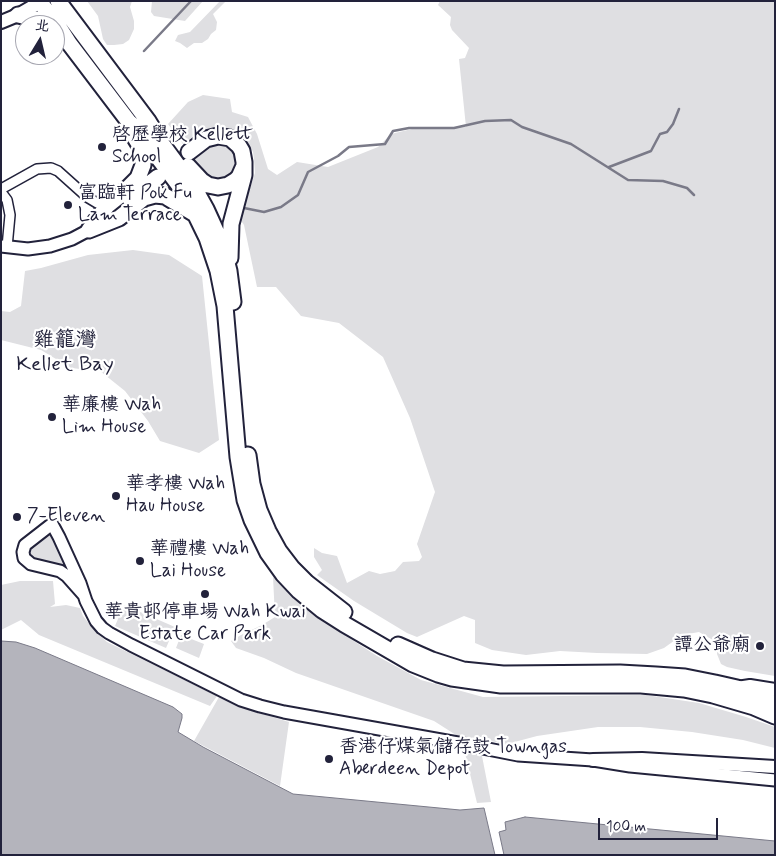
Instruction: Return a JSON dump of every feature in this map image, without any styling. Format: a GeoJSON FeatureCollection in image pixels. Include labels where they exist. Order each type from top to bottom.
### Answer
{"type":"FeatureCollection","features":[{"type":"Feature","properties":{"kind":"main road"},"geometry":{"type":"LineString","coordinates":[[58,1],[148,121],[162,144],[195,189],[222,244],[230,271],[248,455],[256,497],[264,521],[279,551],[296,572],[315,590],[349,616],[396,644],[432,660],[458,668],[490,673],[515,674],[620,673],[656,675],[700,680],[737,688],[775,704]]}},
{"type":"Feature","properties":{"kind":"main road"},"geometry":{"type":"LineString","coordinates":[[18,15],[41,2],[68,43],[184,192],[196,214],[215,261],[225,306],[238,457],[245,500],[252,520],[268,553],[298,591],[344,624],[413,664],[452,678],[501,685],[658,686],[684,689],[754,707],[775,716]]}},
{"type":"Feature","properties":{"kind":"main road"},"geometry":{"type":"LineString","coordinates":[[1,22],[15,16]]}},
{"type":"Feature","properties":{"kind":"main road"},"geometry":{"type":"LineString","coordinates":[[148,121],[167,139],[197,176],[208,185],[218,187],[228,185],[239,177],[244,167],[244,162]]}},
{"type":"Feature","properties":{"kind":"main road"},"geometry":{"type":"LineString","coordinates":[[89,230],[107,206],[138,178],[143,164],[143,157],[129,122]]}},
{"type":"Feature","properties":{"kind":"main road"},"geometry":{"type":"LineString","coordinates":[[189,152],[206,139],[218,136],[230,138],[242,151],[244,175],[231,224],[230,271]]}},
{"type":"Feature","properties":{"kind":"main road"},"geometry":{"type":"LineString","coordinates":[[89,230],[158,176]]}},
{"type":"Feature","properties":{"kind":"main road"},"geometry":{"type":"LineString","coordinates":[[89,230],[119,218],[144,198],[155,195],[165,196],[196,214]]}},
{"type":"Feature","properties":{"kind":"main road"},"geometry":{"type":"LineString","coordinates":[[737,688],[750,686],[775,690]]}},
{"type":"Feature","properties":{"kind":"main road"},"geometry":{"type":"LineString","coordinates":[[593,760],[642,759],[775,768]]}},
{"type":"Feature","properties":{"kind":"street"},"geometry":{"type":"LineString","coordinates":[[89,230],[72,240],[50,246],[28,249],[4,247],[10,215],[7,200],[1,190],[37,169],[51,168],[58,171],[97,204],[107,206]]}},
{"type":"Feature","properties":{"kind":"street"},"geometry":{"type":"LineString","coordinates":[[82,594],[80,583],[52,524],[25,545],[24,558],[28,563],[60,571],[67,576],[82,594],[96,621],[102,628],[220,690],[260,706],[518,755],[593,760],[630,766],[775,780]]}},
{"type":"Feature","properties":{"kind":"shaded area"},"geometry":{"type":"Polygon","coordinates":[[[87,1],[132,1],[130,7],[134,29],[129,40],[123,44],[107,45],[103,39],[98,16],[87,1]]]}},
{"type":"Feature","properties":{"kind":"shaded area"},"geometry":{"type":"Polygon","coordinates":[[[152,1],[203,1],[185,21],[154,16],[151,12],[152,1]]]}},
{"type":"Feature","properties":{"kind":"shaded area"},"geometry":{"type":"Polygon","coordinates":[[[220,1],[226,1],[213,14],[217,22],[216,30],[208,39],[202,43],[194,43],[187,48],[175,41],[178,35],[190,32],[220,1]]]}},
{"type":"Feature","properties":{"kind":"shaded area"},"geometry":{"type":"Polygon","coordinates":[[[440,1],[775,1],[775,676],[727,667],[721,664],[717,654],[718,643],[699,632],[682,635],[664,648],[647,654],[560,651],[526,655],[492,650],[475,643],[475,620],[464,616],[417,637],[354,601],[317,575],[322,570],[314,557],[314,548],[322,553],[337,556],[347,583],[369,571],[380,574],[395,571],[403,562],[419,561],[422,557],[417,544],[435,492],[410,418],[383,357],[339,323],[301,316],[276,287],[257,287],[244,225],[240,219],[255,173],[253,152],[248,142],[241,134],[221,126],[204,129],[183,144],[168,124],[188,102],[203,95],[230,99],[232,112],[248,117],[257,134],[268,169],[277,175],[297,162],[328,167],[378,147],[391,134],[416,128],[466,127],[459,59],[465,58],[469,48],[452,30],[450,25],[451,17],[438,5],[440,1]]]}},
{"type":"Feature","properties":{"kind":"shaded area"},"geometry":{"type":"Polygon","coordinates":[[[225,142],[236,151],[238,164],[232,176],[214,182],[187,159],[204,144],[225,142]]]}},
{"type":"Feature","properties":{"kind":"shaded area"},"geometry":{"type":"Polygon","coordinates":[[[133,250],[169,255],[202,276],[219,440],[199,453],[160,441],[148,421],[125,391],[100,371],[71,368],[41,350],[1,340],[1,311],[10,312],[21,306],[25,271],[88,255],[133,250]]]}},
{"type":"Feature","properties":{"kind":"shaded area"},"geometry":{"type":"Polygon","coordinates":[[[50,534],[53,536],[67,566],[36,561],[29,555],[30,547],[50,534]]]}},
{"type":"Feature","properties":{"kind":"shaded area"},"geometry":{"type":"Polygon","coordinates":[[[273,577],[323,621],[377,656],[421,680],[483,697],[646,695],[699,703],[775,727],[775,748],[743,740],[692,732],[640,727],[598,727],[537,736],[507,744],[456,735],[434,721],[296,673],[264,658],[236,648],[231,641],[275,617],[273,577]]]}},
{"type":"Feature","properties":{"kind":"shaded area"},"geometry":{"type":"Polygon","coordinates":[[[20,581],[53,581],[55,604],[50,607],[66,605],[80,608],[83,616],[107,642],[217,696],[210,706],[39,635],[21,620],[1,630],[1,585],[20,581]]]}},
{"type":"Feature","properties":{"kind":"shaded area"},"geometry":{"type":"Polygon","coordinates":[[[124,605],[175,627],[166,648],[115,626],[124,605]]]}},
{"type":"Feature","properties":{"kind":"shaded area"},"geometry":{"type":"Polygon","coordinates":[[[181,635],[204,644],[199,658],[176,648],[181,635]]]}},
{"type":"Feature","properties":{"kind":"shaded area"},"geometry":{"type":"Polygon","coordinates":[[[1,641],[16,642],[35,648],[173,707],[182,714],[178,732],[293,794],[460,810],[484,808],[495,855],[1,855],[1,641]]]}},
{"type":"Feature","properties":{"kind":"shaded area"},"geometry":{"type":"Polygon","coordinates":[[[219,697],[243,708],[289,722],[280,786],[194,741],[219,697]]]}},
{"type":"Feature","properties":{"kind":"shaded area"},"geometry":{"type":"Polygon","coordinates":[[[465,753],[482,756],[491,802],[477,803],[465,753]]]}},
{"type":"Feature","properties":{"kind":"shaded area"},"geometry":{"type":"Polygon","coordinates":[[[525,817],[775,841],[775,855],[504,855],[499,832],[506,830],[505,822],[525,817]]]}},
{"type":"Feature","properties":{"kind":"waterway"},"geometry":{"type":"LineString","coordinates":[[144,51],[191,1]]}},
{"type":"Feature","properties":{"kind":"waterway"},"geometry":{"type":"LineString","coordinates":[[609,167],[651,151],[660,134],[667,132],[673,124],[679,109]]}},
{"type":"Feature","properties":{"kind":"waterway"},"geometry":{"type":"LineString","coordinates":[[244,208],[264,212],[281,207],[298,195],[308,172],[338,156],[349,147],[385,144],[393,131],[409,128],[454,128],[485,121],[511,120],[522,127],[571,144],[628,180],[663,181],[687,188],[694,195]]}},
{"type":"Feature","properties":{"kind":"place","name":"啓歷學校 Kellett School"},"geometry":{"type":"Point","coordinates":[102,147]}},
{"type":"Feature","properties":{"kind":"place","name":"富臨軒 Pok Fu Lam Terrace"},"geometry":{"type":"Point","coordinates":[68,205]}},
{"type":"Feature","properties":{"kind":"place","name":"華廉樓 Wah Lim House"},"geometry":{"type":"Point","coordinates":[52,417]}},
{"type":"Feature","properties":{"kind":"place","name":"華孝樓 Wah Hau House"},"geometry":{"type":"Point","coordinates":[116,496]}},
{"type":"Feature","properties":{"kind":"place","name":"7-Eleven"},"geometry":{"type":"Point","coordinates":[17,517]}},
{"type":"Feature","properties":{"kind":"place","name":"華禮樓 Wah Lai House"},"geometry":{"type":"Point","coordinates":[140,561]}},
{"type":"Feature","properties":{"kind":"place","name":"華貴邨停車場 Wah Kwai Estate Car Park"},"geometry":{"type":"Point","coordinates":[205,594]}},
{"type":"Feature","properties":{"kind":"place","name":"譚公爺廟"},"geometry":{"type":"Point","coordinates":[760,646]}},
{"type":"Feature","properties":{"kind":"place","name":"香港仔煤氣儲存鼓 Towngas Aberdeen Depot"},"geometry":{"type":"Point","coordinates":[329,759]}},
{"type":"Feature","properties":{"kind":"district","name":"雞籠灣 Kellet Bay"},"geometry":{"type":"Point","coordinates":[65,354]}}]}
